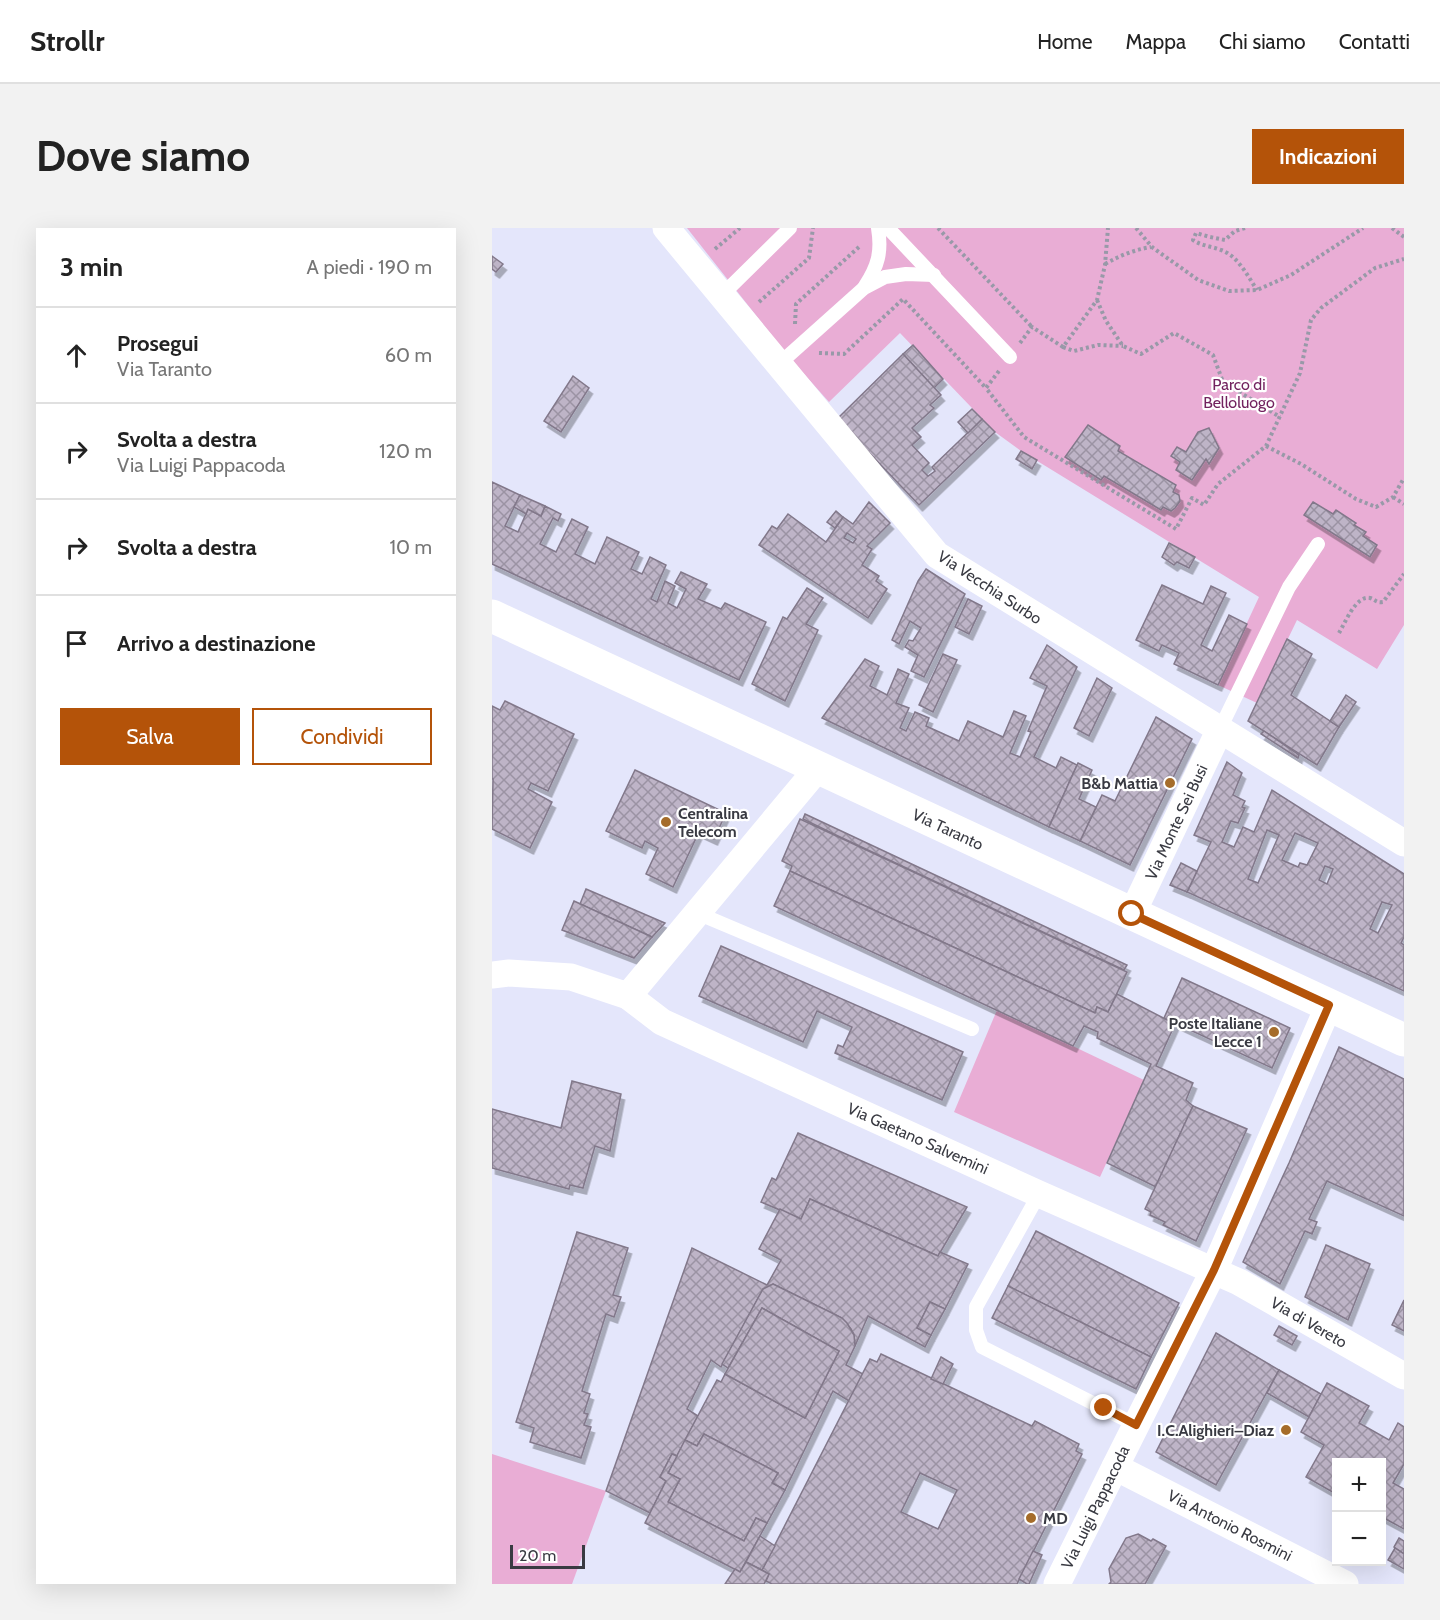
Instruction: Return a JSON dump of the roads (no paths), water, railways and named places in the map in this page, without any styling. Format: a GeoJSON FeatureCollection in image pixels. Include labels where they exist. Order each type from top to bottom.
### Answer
{"type":"FeatureCollection","features":[{"type":"Feature","properties":{"kind":"main road","name":"Via Taranto"},"geometry":{"type":"LineString","coordinates":[[492,616],[1404,1040]]}},
{"type":"Feature","properties":{"kind":"street","name":"Via Vecchia Surbo"},"geometry":{"type":"LineString","coordinates":[[666,228],[937,555],[1404,843]]}},
{"type":"Feature","properties":{"kind":"street","name":"Via Monte Sei Busi"},"geometry":{"type":"LineString","coordinates":[[1132,914],[1220,729]]}},
{"type":"Feature","properties":{"kind":"street"},"geometry":{"type":"LineString","coordinates":[[628,996],[818,768]]}},
{"type":"Feature","properties":{"kind":"street","name":"Via Gaetano Salvemini"},"geometry":{"type":"LineString","coordinates":[[492,975],[509,973],[571,977],[628,996],[662,1022],[1039,1194],[1214,1270]]}},
{"type":"Feature","properties":{"kind":"street","name":"Via Luigi Pappacoda"},"geometry":{"type":"LineString","coordinates":[[1058,1584],[1214,1270],[1329,1005]]}},
{"type":"Feature","properties":{"kind":"street","name":"Via di Vereto"},"geometry":{"type":"LineString","coordinates":[[1214,1270],[1404,1376]]}},
{"type":"Feature","properties":{"kind":"street","name":"Via Antonio Rosmini"},"geometry":{"type":"LineString","coordinates":[[1115,1467],[1345,1584]]}},
{"type":"Feature","properties":{"kind":"lane"},"geometry":{"type":"LineString","coordinates":[[722,296],[790,228]]}},
{"type":"Feature","properties":{"kind":"lane"},"geometry":{"type":"LineString","coordinates":[[864,288],[875,271],[878,261],[880,241],[878,228]]}},
{"type":"Feature","properties":{"kind":"lane"},"geometry":{"type":"LineString","coordinates":[[888,228],[1010,357]]}},
{"type":"Feature","properties":{"kind":"lane"},"geometry":{"type":"LineString","coordinates":[[777,363],[802,344],[864,288],[885,277],[906,274],[934,275]]}},
{"type":"Feature","properties":{"kind":"lane"},"geometry":{"type":"LineString","coordinates":[[1220,729],[1289,587],[1318,544]]}},
{"type":"Feature","properties":{"kind":"lane"},"geometry":{"type":"LineString","coordinates":[[697,914],[972,1029]]}},
{"type":"Feature","properties":{"kind":"lane"},"geometry":{"type":"LineString","coordinates":[[1039,1194],[976,1307],[976,1330],[982,1347],[1136,1425]]}},
{"type":"Feature","properties":{"kind":"place","name":"B&b Mattia"},"geometry":{"type":"Point","coordinates":[1170,783]}},
{"type":"Feature","properties":{"kind":"place","name":"Centralina Telecom"},"geometry":{"type":"Point","coordinates":[666,822]}},
{"type":"Feature","properties":{"kind":"place","name":"Poste Italiane Lecce 1"},"geometry":{"type":"Point","coordinates":[1274,1032]}},
{"type":"Feature","properties":{"kind":"place","name":"I.C.Alighieri–Diaz"},"geometry":{"type":"Point","coordinates":[1286,1430]}},
{"type":"Feature","properties":{"kind":"place","name":"MD"},"geometry":{"type":"Point","coordinates":[1031,1518]}},
{"type":"Feature","properties":{"kind":"park label","name":"Parco di Belloluogo"},"geometry":{"type":"Point","coordinates":[1239,393]}}]}
